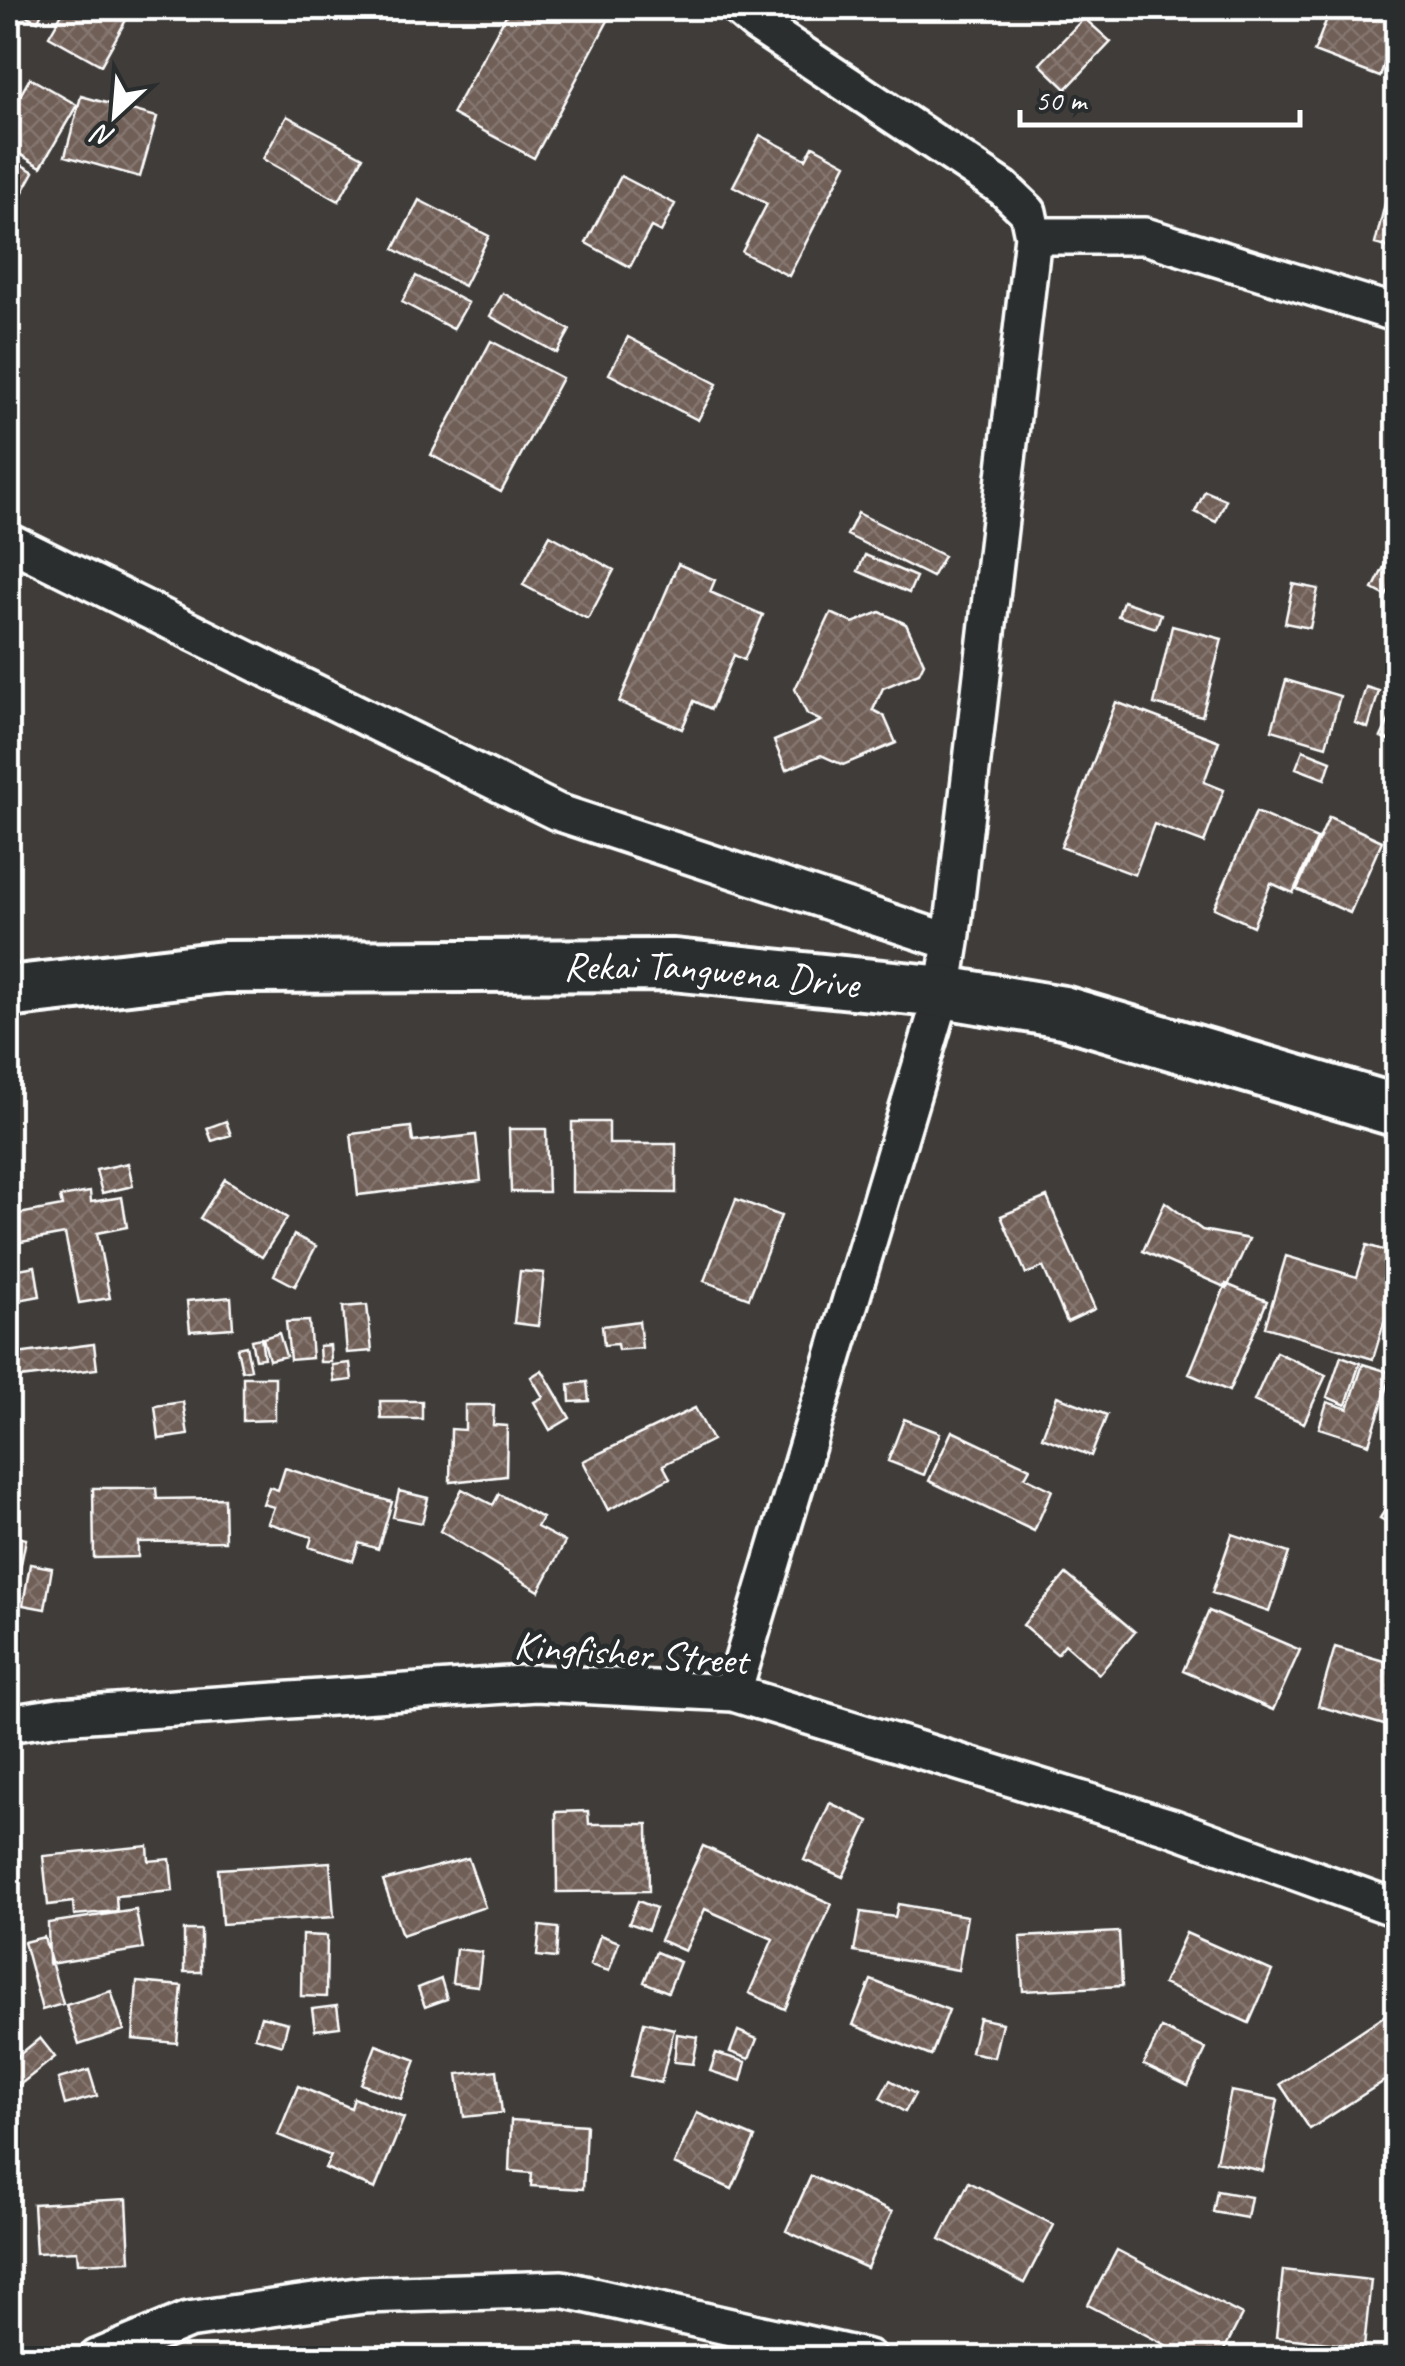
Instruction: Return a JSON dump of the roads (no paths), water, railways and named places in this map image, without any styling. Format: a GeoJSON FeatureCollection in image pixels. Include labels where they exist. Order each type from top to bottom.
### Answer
{"type":"FeatureCollection","features":[{"type":"Feature","properties":{"kind":"street"},"geometry":{"type":"LineString","coordinates":[[733,1694],[943,992],[1033,236],[1028,212],[1003,188],[756,24],[738,8]]}},
{"type":"Feature","properties":{"kind":"street"},"geometry":{"type":"LineString","coordinates":[[1033,236],[1146,236],[1398,314]]}},
{"type":"Feature","properties":{"kind":"street"},"geometry":{"type":"LineString","coordinates":[[8,541],[556,812],[951,942]]}},
{"type":"Feature","properties":{"kind":"street","name":"Rekai Tangwena Drive"},"geometry":{"type":"LineString","coordinates":[[8,992],[224,967],[654,965],[943,992],[1063,1012],[1398,1110]]}},
{"type":"Feature","properties":{"kind":"street","name":"Kingfisher Street"},"geometry":{"type":"LineString","coordinates":[[8,1724],[59,1716],[536,1682],[733,1694],[1171,1827],[1398,1909]]}},
{"type":"Feature","properties":{"kind":"street"},"geometry":{"type":"LineString","coordinates":[[98,2358],[188,2320],[363,2295],[562,2289],[868,2358]]}}]}
